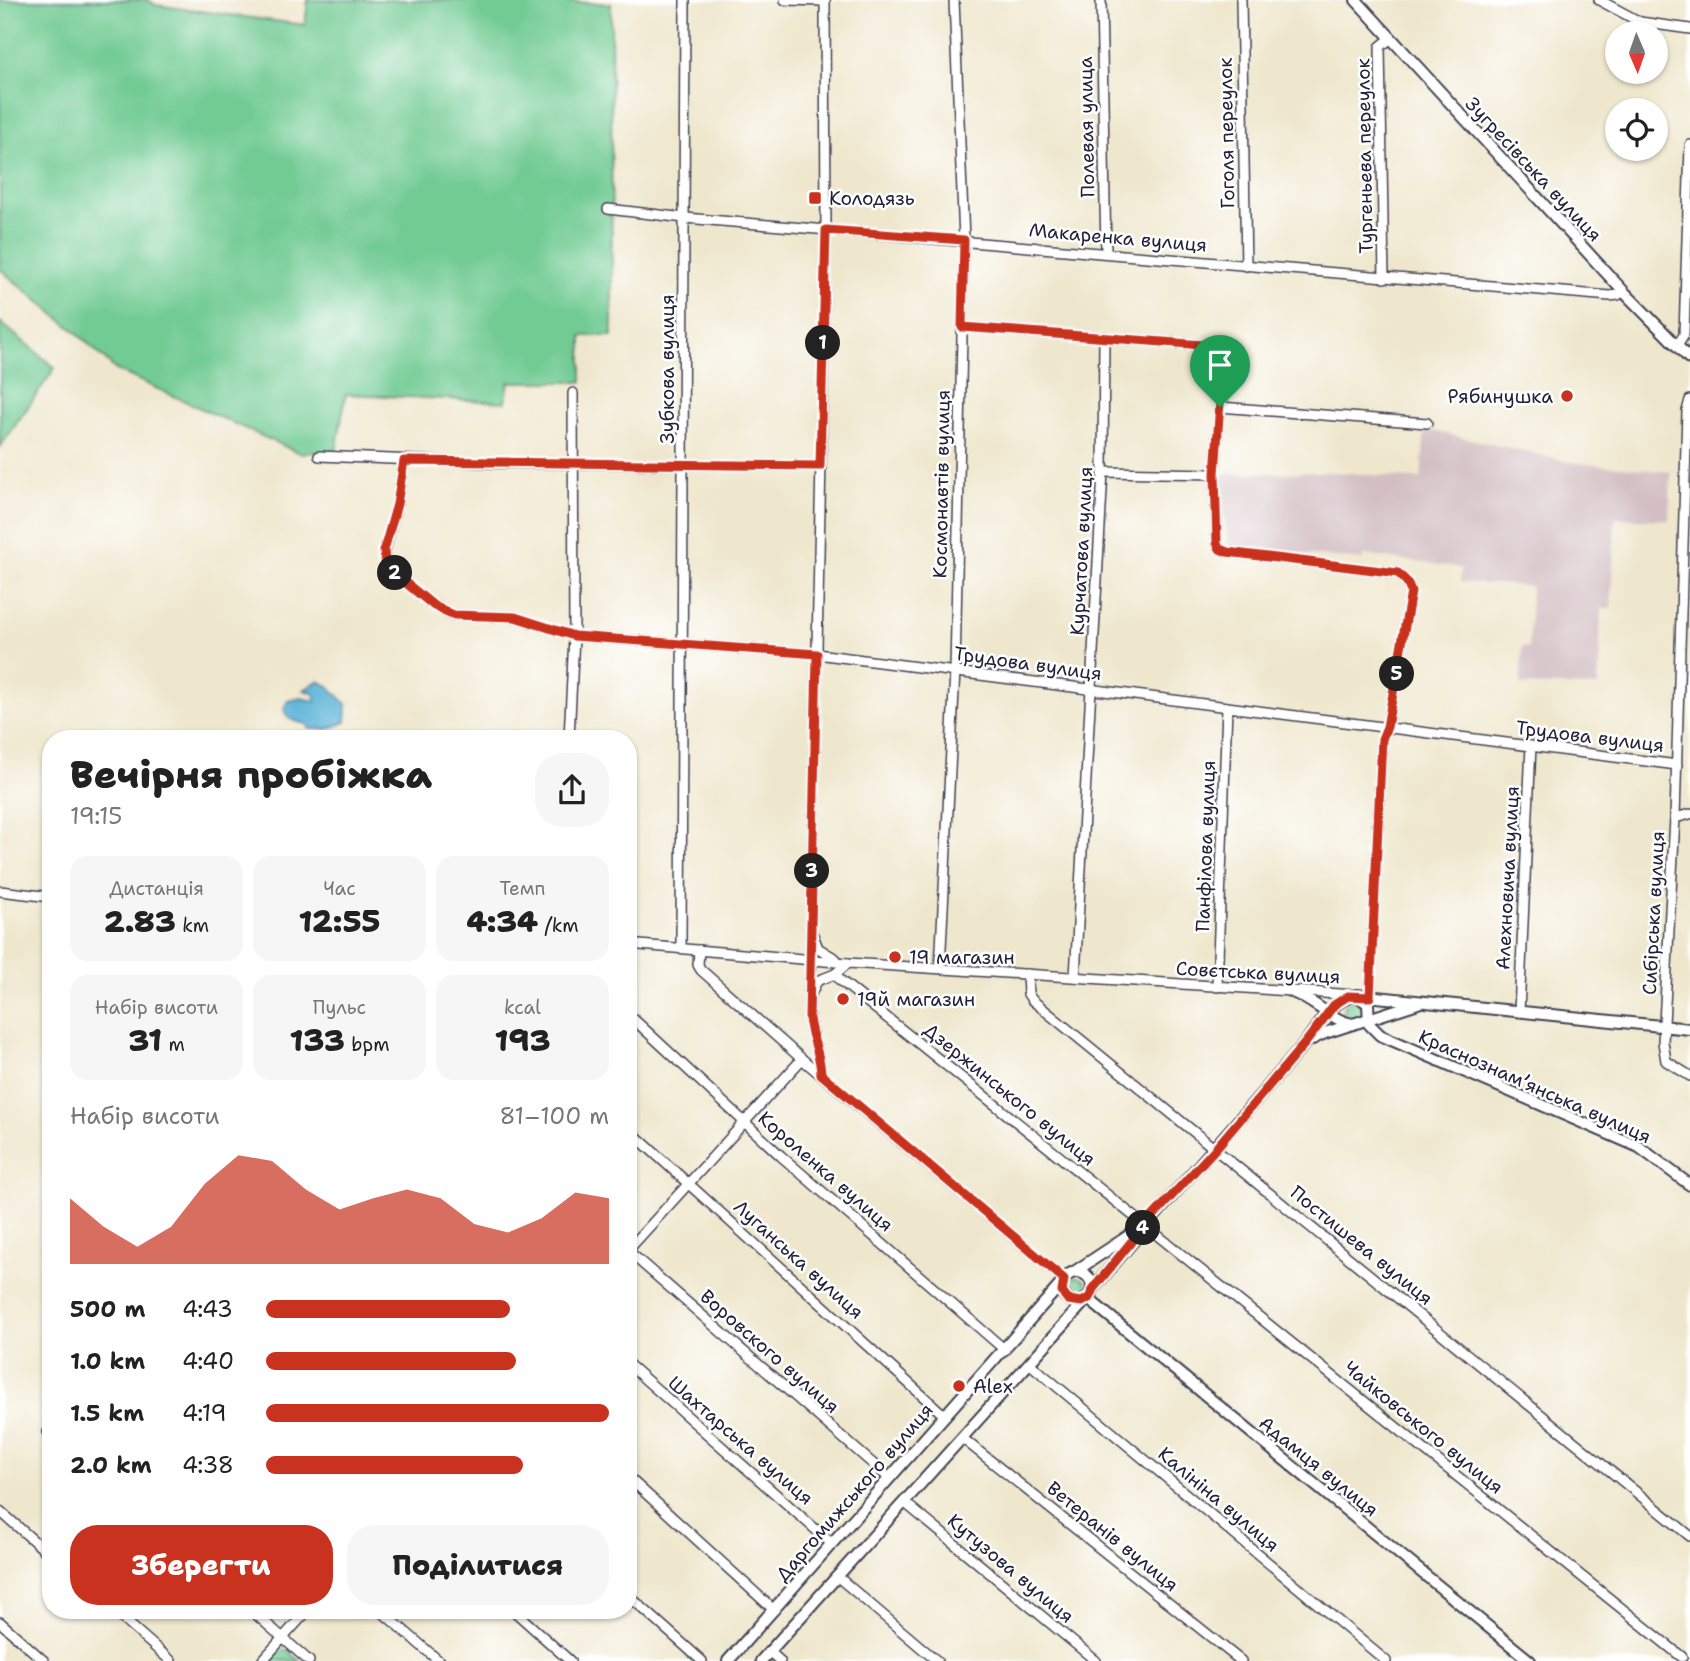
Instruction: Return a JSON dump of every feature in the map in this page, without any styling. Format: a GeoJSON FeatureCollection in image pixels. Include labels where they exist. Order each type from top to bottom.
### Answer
{"type":"FeatureCollection","features":[{"type":"Feature","properties":{"kind":"street","name":"Зубкова вулиця"},"geometry":{"type":"LineString","coordinates":[[681,948],[685,0]]}},
{"type":"Feature","properties":{"kind":"street"},"geometry":{"type":"LineString","coordinates":[[785,0],[825,0],[826,230],[809,997],[811,1037],[821,1063],[821,1074]]}},
{"type":"Feature","properties":{"kind":"street","name":"Космонавтів вулиця"},"geometry":{"type":"LineString","coordinates":[[940,968],[955,671],[964,240],[954,0]]}},
{"type":"Feature","properties":{"kind":"street","name":"Полевая улица"},"geometry":{"type":"LineString","coordinates":[[1101,0],[1106,253]]}},
{"type":"Feature","properties":{"kind":"street","name":"Гоголя переулок"},"geometry":{"type":"LineString","coordinates":[[1241,0],[1245,266]]}},
{"type":"Feature","properties":{"kind":"street","name":"Зугресівська вулиця"},"geometry":{"type":"LineString","coordinates":[[1356,0],[1623,291],[1690,359]]}},
{"type":"Feature","properties":{"kind":"street"},"geometry":{"type":"LineString","coordinates":[[1601,1],[1640,22],[1690,29]]}},
{"type":"Feature","properties":{"kind":"street","name":"Тургеньева переулок"},"geometry":{"type":"LineString","coordinates":[[1384,278],[1380,47],[1391,38]]}},
{"type":"Feature","properties":{"kind":"street"},"geometry":{"type":"LineString","coordinates":[[1677,346],[1684,335],[1690,145]]}},
{"type":"Feature","properties":{"kind":"street","name":"Макаренка вулиця"},"geometry":{"type":"LineString","coordinates":[[608,209],[685,218],[1384,278],[1610,296],[1616,296],[1623,291]]}},
{"type":"Feature","properties":{"kind":"street"},"geometry":{"type":"LineString","coordinates":[[962,327],[1217,346],[1223,358],[1215,474],[1217,543],[1220,549],[1398,573],[1407,582],[1411,592],[1387,727],[1382,739],[1370,997]]}},
{"type":"Feature","properties":{"kind":"street","name":"Курчатова вулиця"},"geometry":{"type":"LineString","coordinates":[[1075,977],[1103,472],[1104,337]]}},
{"type":"Feature","properties":{"kind":"street"},"geometry":{"type":"LineString","coordinates":[[569,730],[574,636],[573,393]]}},
{"type":"Feature","properties":{"kind":"street"},"geometry":{"type":"LineString","coordinates":[[1675,818],[1687,411],[1690,400]]}},
{"type":"Feature","properties":{"kind":"street"},"geometry":{"type":"LineString","coordinates":[[1220,407],[1427,423]]}},
{"type":"Feature","properties":{"kind":"street"},"geometry":{"type":"LineString","coordinates":[[319,456],[573,465],[820,466]]}},
{"type":"Feature","properties":{"kind":"street","name":"Трудова вулиця"},"geometry":{"type":"LineString","coordinates":[[404,461],[397,504],[384,550],[385,561],[390,570],[434,606],[454,615],[515,617],[574,636],[817,654],[1677,765]]}},
{"type":"Feature","properties":{"kind":"street"},"geometry":{"type":"LineString","coordinates":[[1103,472],[1215,474]]}},
{"type":"Feature","properties":{"kind":"street","name":"Панфілова вулиця"},"geometry":{"type":"LineString","coordinates":[[1217,987],[1227,707]]}},
{"type":"Feature","properties":{"kind":"street","name":"Алехновича вулиця"},"geometry":{"type":"LineString","coordinates":[[1519,1012],[1531,746]]}},
{"type":"Feature","properties":{"kind":"street","name":"Сибірська вулиця"},"geometry":{"type":"LineString","coordinates":[[1690,814],[1675,818],[1663,1055],[1666,1060],[1690,1076]]}},
{"type":"Feature","properties":{"kind":"street"},"geometry":{"type":"LineString","coordinates":[[0,891],[42,896]]}},
{"type":"Feature","properties":{"kind":"street"},"geometry":{"type":"LineString","coordinates":[[809,997],[817,981],[835,974],[848,963],[818,948],[811,923]]}},
{"type":"Feature","properties":{"kind":"street","name":"Совєтська вулиця"},"geometry":{"type":"LineString","coordinates":[[637,945],[848,963],[1356,995],[1690,1028]]}},
{"type":"Feature","properties":{"kind":"street"},"geometry":{"type":"LineString","coordinates":[[699,950],[698,965],[701,970],[803,1059],[1066,1278]]}},
{"type":"Feature","properties":{"kind":"street","name":"Дзержинського вулиця"},"geometry":{"type":"LineString","coordinates":[[835,974],[1144,1226]]}},
{"type":"Feature","properties":{"kind":"street","name":"Постишева вулиця"},"geometry":{"type":"LineString","coordinates":[[1027,974],[1026,986],[1032,1000],[1690,1536]]}},
{"type":"Feature","properties":{"kind":"street"},"geometry":{"type":"LineString","coordinates":[[1292,992],[1314,1002],[1344,1022],[1353,1024]]}},
{"type":"Feature","properties":{"kind":"street"},"geometry":{"type":"LineString","coordinates":[[761,1661],[1090,1294],[1144,1226],[1216,1148],[1328,1012],[1341,1000],[1356,995],[1368,1004],[1367,1019]]}},
{"type":"Feature","properties":{"kind":"street"},"geometry":{"type":"LineString","coordinates":[[1306,1042],[1418,1003]]}},
{"type":"Feature","properties":{"kind":"street","name":"Краснознамʼянська вулиця"},"geometry":{"type":"LineString","coordinates":[[1367,1019],[1372,1028],[1401,1045],[1639,1147],[1690,1185]]}},
{"type":"Feature","properties":{"kind":"street","name":"Короленка вулиця"},"geometry":{"type":"LineString","coordinates":[[637,1022],[745,1123],[1004,1350]]}},
{"type":"Feature","properties":{"kind":"street"},"geometry":{"type":"LineString","coordinates":[[637,1241],[803,1059]]}},
{"type":"Feature","properties":{"kind":"street","name":"Луганська вулиця"},"geometry":{"type":"LineString","coordinates":[[637,1137],[945,1416]]}},
{"type":"Feature","properties":{"kind":"street","name":"Даргомижського вулиця"},"geometry":{"type":"LineString","coordinates":[[727,1661],[1066,1278],[1144,1226]]}},
{"type":"Feature","properties":{"kind":"street","name":"Чайковського вулиця"},"geometry":{"type":"LineString","coordinates":[[1144,1226],[1680,1659]]}},
{"type":"Feature","properties":{"kind":"street","name":"Воровского вулиця"},"geometry":{"type":"LineString","coordinates":[[637,1259],[888,1477]]}},
{"type":"Feature","properties":{"kind":"street"},"geometry":{"type":"LineString","coordinates":[[1078,1272],[1087,1275],[1090,1294],[1077,1303],[1068,1300],[1062,1292],[1066,1278],[1078,1272]]}},
{"type":"Feature","properties":{"kind":"street","name":"Адамця вулиця"},"geometry":{"type":"LineString","coordinates":[[1090,1294],[1092,1303],[1530,1661]]}},
{"type":"Feature","properties":{"kind":"street","name":"Калініна вулиця"},"geometry":{"type":"LineString","coordinates":[[1029,1363],[1386,1661]]}},
{"type":"Feature","properties":{"kind":"street","name":"Шахтарська вулиця"},"geometry":{"type":"LineString","coordinates":[[637,1372],[831,1543]]}},
{"type":"Feature","properties":{"kind":"street","name":"Ветеранів вулиця"},"geometry":{"type":"LineString","coordinates":[[962,1438],[1241,1661]]}},
{"type":"Feature","properties":{"kind":"street"},"geometry":{"type":"LineString","coordinates":[[637,1485],[774,1609]]}},
{"type":"Feature","properties":{"kind":"street","name":"Кутузова вулиця"},"geometry":{"type":"LineString","coordinates":[[904,1502],[1096,1661]]}},
{"type":"Feature","properties":{"kind":"street"},"geometry":{"type":"LineString","coordinates":[[0,1511],[42,1548]]}},
{"type":"Feature","properties":{"kind":"street"},"geometry":{"type":"LineString","coordinates":[[838,1577],[937,1661]]}},
{"type":"Feature","properties":{"kind":"street"},"geometry":{"type":"LineString","coordinates":[[637,1603],[702,1661]]}},
{"type":"Feature","properties":{"kind":"street"},"geometry":{"type":"LineString","coordinates":[[123,1619],[171,1661]]}},
{"type":"Feature","properties":{"kind":"street"},"geometry":{"type":"LineString","coordinates":[[261,1619],[309,1661]]}},
{"type":"Feature","properties":{"kind":"street"},"geometry":{"type":"LineString","coordinates":[[262,1661],[300,1619]]}},
{"type":"Feature","properties":{"kind":"street"},"geometry":{"type":"LineString","coordinates":[[390,1619],[439,1661]]}},
{"type":"Feature","properties":{"kind":"street"},"geometry":{"type":"LineString","coordinates":[[523,1619],[570,1661]]}},
{"type":"Feature","properties":{"kind":"street"},"geometry":{"type":"LineString","coordinates":[[0,1622],[44,1661]]}},
{"type":"Feature","properties":{"kind":"street"},"geometry":{"type":"LineString","coordinates":[[1680,1659],[1690,1648]]}},
{"type":"Feature","properties":{"kind":"street"},"geometry":{"type":"LineString","coordinates":[[770,1652],[780,1661]]}},
{"type":"Feature","properties":{"kind":"shaded area"},"geometry":{"type":"Polygon","coordinates":[[[1425,429],[1569,462],[1671,472],[1669,520],[1615,518],[1611,608],[1601,608],[1598,687],[1521,685],[1522,647],[1529,647],[1531,586],[1460,582],[1461,568],[1364,555],[1363,560],[1228,547],[1221,474],[1337,472],[1421,479],[1425,429]]]}},
{"type":"Feature","properties":{"kind":"green space"},"geometry":{"type":"Polygon","coordinates":[[[0,0],[149,0],[155,5],[305,25],[308,0],[531,0],[611,4],[612,336],[582,336],[582,382],[509,382],[505,402],[346,394],[336,451],[299,453],[116,370],[76,332],[0,269],[0,0]]]}},
{"type":"Feature","properties":{"kind":"green space"},"geometry":{"type":"Polygon","coordinates":[[[0,322],[55,368],[0,447],[0,322]]]}},
{"type":"Feature","properties":{"kind":"green space"},"geometry":{"type":"Polygon","coordinates":[[[1353,1000],[1360,1003],[1363,1010],[1360,1017],[1353,1020],[1346,1017],[1343,1010],[1346,1003],[1353,1000]]]}},
{"type":"Feature","properties":{"kind":"green space"},"geometry":{"type":"Polygon","coordinates":[[[1077,1277],[1084,1280],[1087,1287],[1084,1294],[1077,1297],[1070,1294],[1067,1287],[1070,1280],[1077,1277]]]}},
{"type":"Feature","properties":{"kind":"green space"},"geometry":{"type":"Polygon","coordinates":[[[278,1651],[289,1651],[300,1661],[269,1661],[278,1651]]]}},
{"type":"Feature","properties":{"kind":"water"},"geometry":{"type":"Polygon","coordinates":[[[318,681],[329,686],[347,705],[346,722],[328,729],[310,729],[307,724],[287,716],[284,708],[288,701],[301,698],[315,701],[314,693],[304,690],[318,681]]]}},
{"type":"Feature","properties":{"kind":"place","name":"Колодязь"},"geometry":{"type":"Point","coordinates":[815,198]}},
{"type":"Feature","properties":{"kind":"place","name":"Рябинушка"},"geometry":{"type":"Point","coordinates":[1567,396]}},
{"type":"Feature","properties":{"kind":"place","name":"19 магазин"},"geometry":{"type":"Point","coordinates":[895,957]}},
{"type":"Feature","properties":{"kind":"place","name":"19й магазин"},"geometry":{"type":"Point","coordinates":[843,999]}},
{"type":"Feature","properties":{"kind":"place","name":"Alex"},"geometry":{"type":"Point","coordinates":[959,1386]}},
{"type":"Feature","properties":{"kind":"route"},"geometry":{"type":"LineString","coordinates":[[826,230],[964,240],[962,327],[1213,344],[1220,349],[1223,358],[1220,407],[1215,474],[1217,543],[1220,549],[1398,573],[1404,576],[1411,592],[1387,727],[1382,739],[1370,997],[1348,996],[1334,1005],[1216,1148],[1144,1226],[1093,1289],[1089,1298],[1077,1303],[1068,1300],[1062,1292],[1064,1279],[821,1074],[821,1063],[811,1037],[809,1018],[817,654],[574,636],[515,617],[474,618],[454,615],[434,606],[408,582],[390,570],[385,561],[384,550],[397,504],[404,461],[820,466],[826,230]]}}]}
